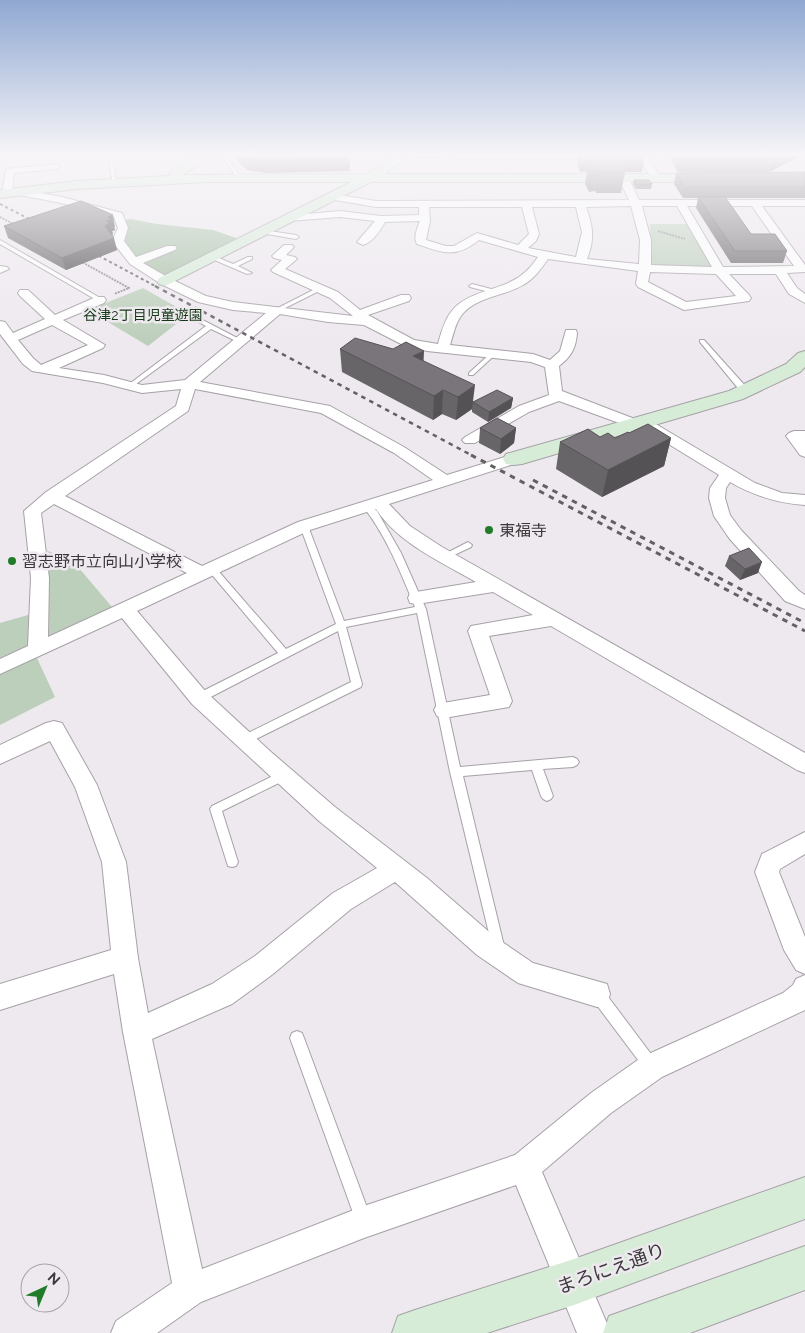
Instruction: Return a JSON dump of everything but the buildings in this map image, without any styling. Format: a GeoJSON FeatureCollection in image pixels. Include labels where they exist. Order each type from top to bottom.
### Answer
{"type":"FeatureCollection","features":[{"type":"Feature","properties":{"kind":"street"},"geometry":{"type":"LineString","coordinates":[[119,218],[123,228],[118,240],[134,262],[165,281],[202,299],[328,318],[364,318],[405,298]]}},
{"type":"Feature","properties":{"kind":"street"},"geometry":{"type":"LineString","coordinates":[[165,281],[289,218]]}},
{"type":"Feature","properties":{"kind":"street"},"geometry":{"type":"LineString","coordinates":[[374,218],[415,218]]}},
{"type":"Feature","properties":{"kind":"street"},"geometry":{"type":"LineString","coordinates":[[424,218],[421,242],[454,252],[463,248],[476,232],[520,249],[545,256],[580,261],[645,268],[719,270],[804,269]]}},
{"type":"Feature","properties":{"kind":"street"},"geometry":{"type":"LineString","coordinates":[[520,249],[532,239],[534,234],[530,218]]}},
{"type":"Feature","properties":{"kind":"street"},"geometry":{"type":"LineString","coordinates":[[580,261],[589,237],[589,229],[585,218]]}},
{"type":"Feature","properties":{"kind":"street"},"geometry":{"type":"LineString","coordinates":[[641,218],[645,229],[646,243],[642,284],[684,306],[745,298],[719,270],[689,218]]}},
{"type":"Feature","properties":{"kind":"street"},"geometry":{"type":"LineString","coordinates":[[766,218],[804,269]]}},
{"type":"Feature","properties":{"kind":"street"},"geometry":{"type":"LineString","coordinates":[[363,242],[376,229],[381,219]]}},
{"type":"Feature","properties":{"kind":"street"},"geometry":{"type":"LineString","coordinates":[[292,242],[278,256],[291,259],[277,270],[321,288],[364,318],[410,343],[443,349],[533,358],[552,365]]}},
{"type":"Feature","properties":{"kind":"street"},"geometry":{"type":"LineString","coordinates":[[134,262],[171,248]]}},
{"type":"Feature","properties":{"kind":"street"},"geometry":{"type":"LineString","coordinates":[[443,349],[447,332],[457,312],[471,302],[497,292],[526,277],[545,256]]}},
{"type":"Feature","properties":{"kind":"street"},"geometry":{"type":"LineString","coordinates":[[779,270],[792,291],[805,299]]}},
{"type":"Feature","properties":{"kind":"street"},"geometry":{"type":"LineString","coordinates":[[24,293],[54,320],[98,345],[45,369]]}},
{"type":"Feature","properties":{"kind":"street"},"geometry":{"type":"LineString","coordinates":[[100,300],[54,320],[5,337],[37,368],[97,378],[142,389],[189,384],[325,409],[399,450],[444,480]]}},
{"type":"Feature","properties":{"kind":"street"},"geometry":{"type":"LineString","coordinates":[[38,650],[40,578],[32,511],[183,408],[189,384],[277,310]]}},
{"type":"Feature","properties":{"kind":"street"},"geometry":{"type":"LineString","coordinates":[[552,365],[563,357],[569,349],[571,333]]}},
{"type":"Feature","properties":{"kind":"street"},"geometry":{"type":"LineString","coordinates":[[0,667],[304,526],[514,458],[745,391],[793,368],[805,357]]}},
{"type":"Feature","properties":{"kind":"street"},"geometry":{"type":"LineString","coordinates":[[552,365],[555,393],[559,396],[638,423],[748,486],[780,498],[805,500]]}},
{"type":"Feature","properties":{"kind":"street"},"geometry":{"type":"LineString","coordinates":[[470,440],[524,409],[559,396]]}},
{"type":"Feature","properties":{"kind":"street"},"geometry":{"type":"LineString","coordinates":[[805,436],[794,436],[805,452]]}},
{"type":"Feature","properties":{"kind":"street"},"geometry":{"type":"LineString","coordinates":[[728,473],[718,488],[717,498],[722,516],[735,534],[792,596],[805,603]]}},
{"type":"Feature","properties":{"kind":"street"},"geometry":{"type":"LineString","coordinates":[[52,496],[206,570]]}},
{"type":"Feature","properties":{"kind":"street"},"geometry":{"type":"LineString","coordinates":[[372,503],[401,529],[445,556],[805,764]]}},
{"type":"Feature","properties":{"kind":"street"},"geometry":{"type":"LineString","coordinates":[[419,604],[497,585]]}},
{"type":"Feature","properties":{"kind":"street"},"geometry":{"type":"LineString","coordinates":[[125,609],[198,698],[326,814],[396,869],[486,946],[527,974],[597,994]]}},
{"type":"Feature","properties":{"kind":"street"},"geometry":{"type":"LineString","coordinates":[[444,710],[502,702],[478,631],[553,619]]}},
{"type":"Feature","properties":{"kind":"street"},"geometry":{"type":"LineString","coordinates":[[0,755],[54,729],[86,785],[114,862],[125,958],[137,1032],[190,1290]]}},
{"type":"Feature","properties":{"kind":"street"},"geometry":{"type":"LineString","coordinates":[[805,842],[771,862],[766,872],[793,941],[805,961]]}},
{"type":"Feature","properties":{"kind":"street"},"geometry":{"type":"LineString","coordinates":[[137,1032],[222,994],[264,965],[342,901],[396,869]]}},
{"type":"Feature","properties":{"kind":"street"},"geometry":{"type":"LineString","coordinates":[[0,997],[125,958]]}},
{"type":"Feature","properties":{"kind":"street"},"geometry":{"type":"LineString","coordinates":[[128,1333],[190,1290],[364,1222],[524,1167],[601,1103],[652,1066],[793,1002],[804,993],[805,988]]}},
{"type":"Feature","properties":{"kind":"street"},"geometry":{"type":"LineString","coordinates":[[524,1167],[594,1333]]}},
{"type":"Feature","properties":{"kind":"street","name":"まろにえ通り"},"geometry":{"type":"LineString","coordinates":[[415,1333],[574,1282],[805,1198]]}},
{"type":"Feature","properties":{"kind":"street"},"geometry":{"type":"LineString","coordinates":[[626,1333],[805,1268]]}},
{"type":"Feature","properties":{"kind":"lane"},"geometry":{"type":"LineString","coordinates":[[263,232],[292,242]]}},
{"type":"Feature","properties":{"kind":"lane"},"geometry":{"type":"LineString","coordinates":[[0,242],[100,300]]}},
{"type":"Feature","properties":{"kind":"lane"},"geometry":{"type":"LineString","coordinates":[[212,257],[249,272]]}},
{"type":"Feature","properties":{"kind":"lane"},"geometry":{"type":"LineString","coordinates":[[234,266],[250,258]]}},
{"type":"Feature","properties":{"kind":"lane"},"geometry":{"type":"LineString","coordinates":[[472,286],[497,292]]}},
{"type":"Feature","properties":{"kind":"lane"},"geometry":{"type":"LineString","coordinates":[[277,310],[321,288]]}},
{"type":"Feature","properties":{"kind":"lane"},"geometry":{"type":"LineString","coordinates":[[193,317],[240,341]]}},
{"type":"Feature","properties":{"kind":"lane"},"geometry":{"type":"LineString","coordinates":[[130,386],[210,326]]}},
{"type":"Feature","properties":{"kind":"lane"},"geometry":{"type":"LineString","coordinates":[[702,341],[745,391]]}},
{"type":"Feature","properties":{"kind":"lane"},"geometry":{"type":"LineString","coordinates":[[471,374],[494,353]]}},
{"type":"Feature","properties":{"kind":"lane"},"geometry":{"type":"LineString","coordinates":[[372,503],[374,513],[397,553],[419,604],[444,710],[456,772],[501,956]]}},
{"type":"Feature","properties":{"kind":"lane"},"geometry":{"type":"LineString","coordinates":[[244,740],[357,684],[341,625],[304,526]]}},
{"type":"Feature","properties":{"kind":"lane"},"geometry":{"type":"LineString","coordinates":[[445,556],[468,545]]}},
{"type":"Feature","properties":{"kind":"lane"},"geometry":{"type":"LineString","coordinates":[[206,570],[284,653]]}},
{"type":"Feature","properties":{"kind":"lane"},"geometry":{"type":"LineString","coordinates":[[198,698],[341,625],[419,604]]}},
{"type":"Feature","properties":{"kind":"lane"},"geometry":{"type":"LineString","coordinates":[[456,772],[573,762]]}},
{"type":"Feature","properties":{"kind":"lane"},"geometry":{"type":"LineString","coordinates":[[536,765],[547,796]]}},
{"type":"Feature","properties":{"kind":"lane"},"geometry":{"type":"LineString","coordinates":[[232,862],[216,809],[283,776]]}},
{"type":"Feature","properties":{"kind":"lane"},"geometry":{"type":"LineString","coordinates":[[597,994],[652,1066]]}},
{"type":"Feature","properties":{"kind":"lane"},"geometry":{"type":"LineString","coordinates":[[297,1038],[364,1222]]}},
{"type":"Feature","properties":{"kind":"path"},"geometry":{"type":"LineString","coordinates":[[0,218],[18,227]]}},
{"type":"Feature","properties":{"kind":"path"},"geometry":{"type":"LineString","coordinates":[[645,229],[671,234],[688,241]]}},
{"type":"Feature","properties":{"kind":"path"},"geometry":{"type":"LineString","coordinates":[[77,260],[128,288],[100,300]]}},
{"type":"Feature","properties":{"kind":"green space"},"geometry":{"type":"Polygon","coordinates":[[[131,219],[213,230],[236,238],[231,246],[181,270],[163,275],[123,254],[123,241],[117,229],[123,220],[131,219]]]}},
{"type":"Feature","properties":{"kind":"green space"},"geometry":{"type":"Polygon","coordinates":[[[650,224],[687,224],[711,265],[705,268],[658,268],[652,264],[650,224]]]}},
{"type":"Feature","properties":{"kind":"green space","name":"谷津2丁目児童遊園"},"geometry":{"type":"Polygon","coordinates":[[[143,288],[189,314],[148,346],[88,310],[143,288]]]}},
{"type":"Feature","properties":{"kind":"green space"},"geometry":{"type":"Polygon","coordinates":[[[35,546],[73,561],[112,607],[48,638],[37,658],[55,697],[0,725],[0,623],[35,613],[35,546]]]}},
{"type":"Feature","properties":{"kind":"railway"},"geometry":{"type":"LineString","coordinates":[[28,218],[39,224]]}},
{"type":"Feature","properties":{"kind":"railway"},"geometry":{"type":"LineString","coordinates":[[88,250],[157,287]]}},
{"type":"Feature","properties":{"kind":"railway"},"geometry":{"type":"LineString","coordinates":[[155,286],[473,456]]}},
{"type":"Feature","properties":{"kind":"railway"},"geometry":{"type":"LineString","coordinates":[[471,455],[805,631]]}},
{"type":"Feature","properties":{"kind":"railway"},"geometry":{"type":"LineString","coordinates":[[533,480],[805,623]]}},
{"type":"Feature","properties":{"kind":"place","name":"東福寺"},"geometry":{"type":"Point","coordinates":[489,530]}},
{"type":"Feature","properties":{"kind":"place","name":"習志野市立向山小学校"},"geometry":{"type":"Point","coordinates":[12,561]}}]}
